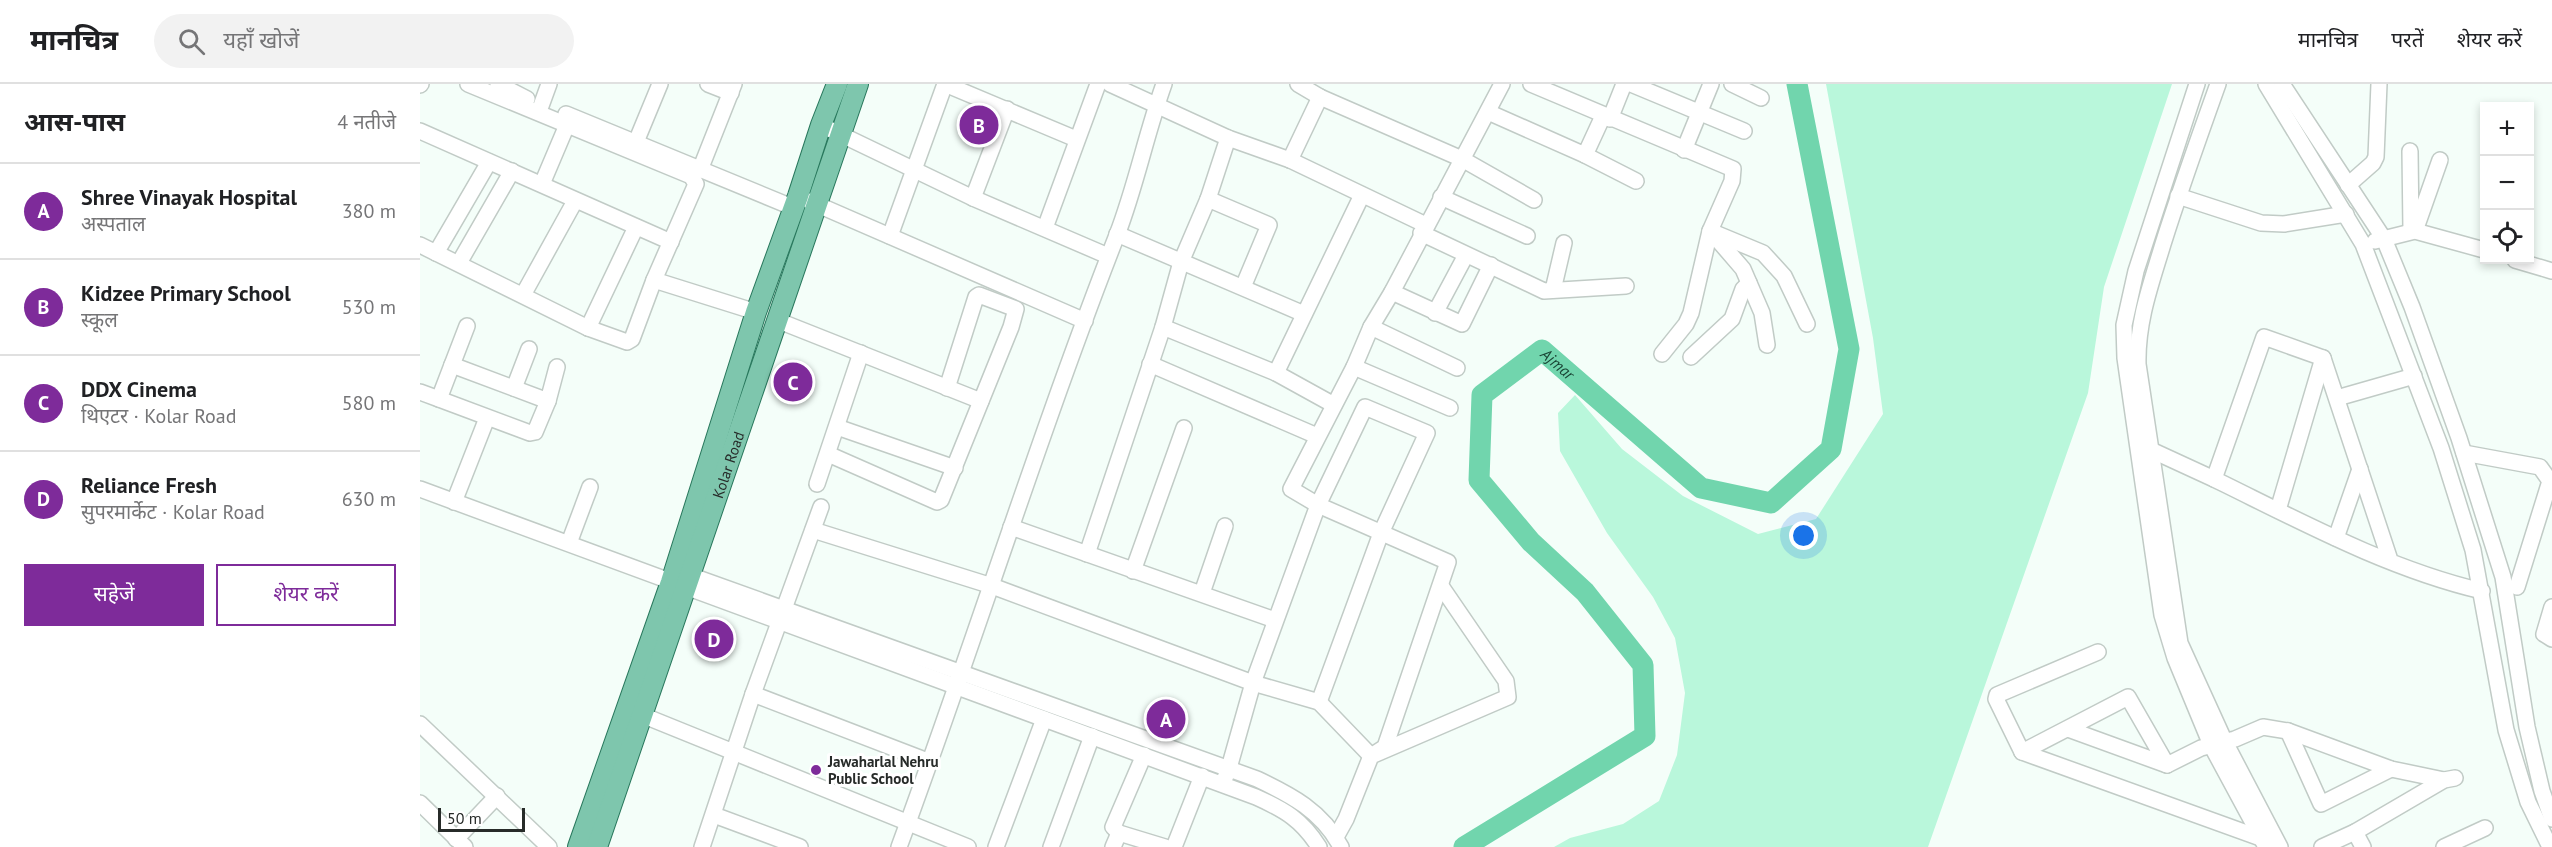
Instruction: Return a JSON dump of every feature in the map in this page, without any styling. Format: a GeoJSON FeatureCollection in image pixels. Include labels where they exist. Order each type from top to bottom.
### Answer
{"type":"FeatureCollection","features":[{"type":"Feature","properties":{"kind":"main road","name":"Kolar Road"},"geometry":{"type":"LineString","coordinates":[[680,579],[756,312],[837,84]]}},
{"type":"Feature","properties":{"kind":"main road","name":"Kolar Road"},"geometry":{"type":"LineString","coordinates":[[597,847],[635,712],[680,579],[779,321],[858,84]]}},
{"type":"Feature","properties":{"kind":"main road"},"geometry":{"type":"LineString","coordinates":[[756,312],[779,321]]}},
{"type":"Feature","properties":{"kind":"main road","name":"Kolar Road"},"geometry":{"type":"LineString","coordinates":[[578,847],[635,712]]}},
{"type":"Feature","properties":{"kind":"street"},"geometry":{"type":"LineString","coordinates":[[420,245],[588,328],[622,342],[632,339],[654,280],[696,184],[694,179],[468,84]]}},
{"type":"Feature","properties":{"kind":"street"},"geometry":{"type":"LineString","coordinates":[[498,84],[541,106],[636,142],[700,170],[795,202],[818,204],[1084,321]]}},
{"type":"Feature","properties":{"kind":"street"},"geometry":{"type":"LineString","coordinates":[[541,106],[549,84]]}},
{"type":"Feature","properties":{"kind":"street"},"geometry":{"type":"LineString","coordinates":[[636,142],[660,84]]}},
{"type":"Feature","properties":{"kind":"street"},"geometry":{"type":"LineString","coordinates":[[700,170],[733,89],[708,84]]}},
{"type":"Feature","properties":{"kind":"street"},"geometry":{"type":"LineString","coordinates":[[890,236],[945,84],[1076,139]]}},
{"type":"Feature","properties":{"kind":"street"},"geometry":{"type":"LineString","coordinates":[[1045,228],[1098,84]]}},
{"type":"Feature","properties":{"kind":"street"},"geometry":{"type":"LineString","coordinates":[[1110,84],[1228,138],[1290,160],[1362,195],[1466,255],[1544,291],[1626,286]]}},
{"type":"Feature","properties":{"kind":"street"},"geometry":{"type":"LineString","coordinates":[[899,847],[960,681],[1011,527],[1084,321],[1117,234],[1164,84]]}},
{"type":"Feature","properties":{"kind":"street"},"geometry":{"type":"LineString","coordinates":[[1298,84],[1320,97],[1462,159],[1534,200]]}},
{"type":"Feature","properties":{"kind":"street"},"geometry":{"type":"LineString","coordinates":[[1338,842],[1371,756],[1385,747],[1448,562],[1318,505],[1291,489],[1354,367],[1371,327],[1392,292],[1423,229],[1502,84]]}},
{"type":"Feature","properties":{"kind":"street"},"geometry":{"type":"LineString","coordinates":[[1530,84],[1733,169],[1732,181],[1710,231],[1691,313],[1686,324],[1662,354]]}},
{"type":"Feature","properties":{"kind":"street"},"geometry":{"type":"LineString","coordinates":[[1585,155],[1624,84]]}},
{"type":"Feature","properties":{"kind":"street"},"geometry":{"type":"LineString","coordinates":[[1631,84],[1744,131]]}},
{"type":"Feature","properties":{"kind":"street"},"geometry":{"type":"LineString","coordinates":[[1684,150],[1711,84]]}},
{"type":"Feature","properties":{"kind":"street"},"geometry":{"type":"LineString","coordinates":[[1732,84],[1761,98]]}},
{"type":"Feature","properties":{"kind":"street"},"geometry":{"type":"LineString","coordinates":[[2198,84],[2136,271],[2124,325],[2125,358],[2162,615],[2175,657],[2218,744],[2275,845]]}},
{"type":"Feature","properties":{"kind":"street"},"geometry":{"type":"LineString","coordinates":[[2218,84],[2178,196],[2143,310],[2138,338],[2139,364],[2180,643],[2218,744]]}},
{"type":"Feature","properties":{"kind":"street"},"geometry":{"type":"LineString","coordinates":[[2266,84],[2363,244],[2441,448],[2473,550],[2506,730],[2528,802],[2550,847]]}},
{"type":"Feature","properties":{"kind":"street"},"geometry":{"type":"LineString","coordinates":[[2282,84],[2384,238],[2412,307],[2464,453],[2503,577],[2527,727],[2542,791],[2552,819]]}},
{"type":"Feature","properties":{"kind":"street"},"geometry":{"type":"LineString","coordinates":[[2348,185],[2373,163],[2376,157],[2379,84]]}},
{"type":"Feature","properties":{"kind":"street"},"geometry":{"type":"LineString","coordinates":[[1290,160],[1320,97]]}},
{"type":"Feature","properties":{"kind":"street"},"geometry":{"type":"LineString","coordinates":[[973,198],[1007,109]]}},
{"type":"Feature","properties":{"kind":"street"},"geometry":{"type":"LineString","coordinates":[[1488,112],[1585,155],[1636,181]]}},
{"type":"Feature","properties":{"kind":"street"},"geometry":{"type":"LineString","coordinates":[[542,184],[567,125]]}},
{"type":"Feature","properties":{"kind":"street"},"geometry":{"type":"LineString","coordinates":[[821,125],[973,198],[1108,256]]}},
{"type":"Feature","properties":{"kind":"street"},"geometry":{"type":"LineString","coordinates":[[421,135],[513,171],[575,201],[671,242]]}},
{"type":"Feature","properties":{"kind":"street"},"geometry":{"type":"LineString","coordinates":[[1087,555],[1163,327],[1181,262],[1208,199],[1228,138]]}},
{"type":"Feature","properties":{"kind":"street"},"geometry":{"type":"LineString","coordinates":[[2410,150],[2413,231]]}},
{"type":"Feature","properties":{"kind":"street"},"geometry":{"type":"LineString","coordinates":[[2413,231],[2440,160]]}},
{"type":"Feature","properties":{"kind":"street"},"geometry":{"type":"LineString","coordinates":[[436,253],[489,162]]}},
{"type":"Feature","properties":{"kind":"street"},"geometry":{"type":"LineString","coordinates":[[459,263],[513,171]]}},
{"type":"Feature","properties":{"kind":"street"},"geometry":{"type":"LineString","coordinates":[[1276,373],[1362,195]]}},
{"type":"Feature","properties":{"kind":"street"},"geometry":{"type":"LineString","coordinates":[[2178,196],[2261,223],[2274,225],[2346,214]]}},
{"type":"Feature","properties":{"kind":"street"},"geometry":{"type":"LineString","coordinates":[[1441,197],[1527,236]]}},
{"type":"Feature","properties":{"kind":"street"},"geometry":{"type":"LineString","coordinates":[[1208,199],[1269,225],[1243,287]]}},
{"type":"Feature","properties":{"kind":"street"},"geometry":{"type":"LineString","coordinates":[[524,295],[575,201]]}},
{"type":"Feature","properties":{"kind":"street"},"geometry":{"type":"LineString","coordinates":[[588,328],[636,227]]}},
{"type":"Feature","properties":{"kind":"street"},"geometry":{"type":"LineString","coordinates":[[1710,231],[1743,269],[1762,313],[1767,345]]}},
{"type":"Feature","properties":{"kind":"street"},"geometry":{"type":"LineString","coordinates":[[1710,231],[1763,253],[1784,276],[1808,324]]}},
{"type":"Feature","properties":{"kind":"street"},"geometry":{"type":"LineString","coordinates":[[2363,244],[2413,231],[2480,249]]}},
{"type":"Feature","properties":{"kind":"street"},"geometry":{"type":"LineString","coordinates":[[1117,234],[1304,314]]}},
{"type":"Feature","properties":{"kind":"street"},"geometry":{"type":"LineString","coordinates":[[1553,290],[1564,243]]}},
{"type":"Feature","properties":{"kind":"street"},"geometry":{"type":"LineString","coordinates":[[1435,313],[1466,255]]}},
{"type":"Feature","properties":{"kind":"street"},"geometry":{"type":"LineString","coordinates":[[2529,264],[2552,271]]}},
{"type":"Feature","properties":{"kind":"street"},"geometry":{"type":"LineString","coordinates":[[1392,292],[1462,324],[1491,265]]}},
{"type":"Feature","properties":{"kind":"street"},"geometry":{"type":"LineString","coordinates":[[654,280],[756,312]]}},
{"type":"Feature","properties":{"kind":"street"},"geometry":{"type":"LineString","coordinates":[[1691,357],[1732,319],[1743,289],[1749,283]]}},
{"type":"Feature","properties":{"kind":"street"},"geometry":{"type":"LineString","coordinates":[[828,454],[937,502],[941,500],[1017,310],[979,295],[976,297],[947,388]]}},
{"type":"Feature","properties":{"kind":"street"},"geometry":{"type":"LineString","coordinates":[[779,321],[981,401]]}},
{"type":"Feature","properties":{"kind":"street"},"geometry":{"type":"LineString","coordinates":[[439,399],[467,326]]}},
{"type":"Feature","properties":{"kind":"street"},"geometry":{"type":"LineString","coordinates":[[1163,327],[1276,373],[1334,405]]}},
{"type":"Feature","properties":{"kind":"street"},"geometry":{"type":"LineString","coordinates":[[1371,327],[1457,368]]}},
{"type":"Feature","properties":{"kind":"street"},"geometry":{"type":"LineString","coordinates":[[2214,479],[2264,337],[2323,358]]}},
{"type":"Feature","properties":{"kind":"street"},"geometry":{"type":"LineString","coordinates":[[514,388],[529,349]]}},
{"type":"Feature","properties":{"kind":"street"},"geometry":{"type":"LineString","coordinates":[[818,484],[861,353]]}},
{"type":"Feature","properties":{"kind":"street"},"geometry":{"type":"LineString","coordinates":[[2323,358],[2390,560]]}},
{"type":"Feature","properties":{"kind":"street"},"geometry":{"type":"LineString","coordinates":[[2277,510],[2323,358]]}},
{"type":"Feature","properties":{"kind":"street"},"geometry":{"type":"LineString","coordinates":[[1150,364],[1317,436]]}},
{"type":"Feature","properties":{"kind":"street"},"geometry":{"type":"LineString","coordinates":[[452,365],[548,401]]}},
{"type":"Feature","properties":{"kind":"street"},"geometry":{"type":"LineString","coordinates":[[420,392],[530,433],[535,432],[548,401],[557,366]]}},
{"type":"Feature","properties":{"kind":"street"},"geometry":{"type":"LineString","coordinates":[[1354,367],[1450,408]]}},
{"type":"Feature","properties":{"kind":"street"},"geometry":{"type":"LineString","coordinates":[[2337,398],[2414,376]]}},
{"type":"Feature","properties":{"kind":"street"},"geometry":{"type":"LineString","coordinates":[[1223,783],[1252,683],[1318,505],[1365,407],[1427,433],[1381,533],[1318,702]]}},
{"type":"Feature","properties":{"kind":"street"},"geometry":{"type":"LineString","coordinates":[[454,502],[487,418]]}},
{"type":"Feature","properties":{"kind":"street"},"geometry":{"type":"LineString","coordinates":[[837,427],[955,468]]}},
{"type":"Feature","properties":{"kind":"street"},"geometry":{"type":"LineString","coordinates":[[1133,571],[1184,428]]}},
{"type":"Feature","properties":{"kind":"street"},"geometry":{"type":"LineString","coordinates":[[2151,450],[2336,538],[2390,560],[2482,591]]}},
{"type":"Feature","properties":{"kind":"street"},"geometry":{"type":"LineString","coordinates":[[2464,453],[2540,466],[2550,481],[2517,587]]}},
{"type":"Feature","properties":{"kind":"street"},"geometry":{"type":"LineString","coordinates":[[2336,538],[2360,469]]}},
{"type":"Feature","properties":{"kind":"street"},"geometry":{"type":"LineString","coordinates":[[569,543],[591,487]]}},
{"type":"Feature","properties":{"kind":"street"},"geometry":{"type":"LineString","coordinates":[[420,489],[652,573],[680,579],[960,681],[1229,768],[1294,796],[1325,823],[1338,842]]}},
{"type":"Feature","properties":{"kind":"street"},"geometry":{"type":"LineString","coordinates":[[702,847],[753,694],[821,507]]}},
{"type":"Feature","properties":{"kind":"street"},"geometry":{"type":"LineString","coordinates":[[1202,593],[1225,526]]}},
{"type":"Feature","properties":{"kind":"street"},"geometry":{"type":"LineString","coordinates":[[1011,527],[1275,620]]}},
{"type":"Feature","properties":{"kind":"street"},"geometry":{"type":"LineString","coordinates":[[813,530],[992,586],[1252,683],[1318,702],[1371,756]]}},
{"type":"Feature","properties":{"kind":"street"},"geometry":{"type":"LineString","coordinates":[[1371,756],[1508,697],[1506,681],[1441,586]]}},
{"type":"Feature","properties":{"kind":"street"},"geometry":{"type":"LineString","coordinates":[[2552,607],[2544,634],[2552,639]]}},
{"type":"Feature","properties":{"kind":"street"},"geometry":{"type":"LineString","coordinates":[[2098,652],[1997,695],[1996,699],[2022,752],[2275,845]]}},
{"type":"Feature","properties":{"kind":"street"},"geometry":{"type":"LineString","coordinates":[[960,681],[1044,719],[1223,783],[1281,808],[1306,827],[1319,847]]}},
{"type":"Feature","properties":{"kind":"street"},"geometry":{"type":"LineString","coordinates":[[753,694],[930,762]]}},
{"type":"Feature","properties":{"kind":"street"},"geometry":{"type":"LineString","coordinates":[[2022,752],[2128,697],[2167,765]]}},
{"type":"Feature","properties":{"kind":"street"},"geometry":{"type":"LineString","coordinates":[[635,712],[908,825],[968,847]]}},
{"type":"Feature","properties":{"kind":"street"},"geometry":{"type":"LineString","coordinates":[[996,847],[1044,719]]}},
{"type":"Feature","properties":{"kind":"street"},"geometry":{"type":"LineString","coordinates":[[420,724],[549,847]]}},
{"type":"Feature","properties":{"kind":"street"},"geometry":{"type":"LineString","coordinates":[[2068,729],[2167,765],[2201,748],[2263,727],[2288,731],[2391,769],[2450,779],[2355,832],[2322,847]]}},
{"type":"Feature","properties":{"kind":"street"},"geometry":{"type":"LineString","coordinates":[[2288,731],[2321,804],[2391,769]]}},
{"type":"Feature","properties":{"kind":"street"},"geometry":{"type":"LineString","coordinates":[[1051,847],[1092,736]]}},
{"type":"Feature","properties":{"kind":"street"},"geometry":{"type":"LineString","coordinates":[[1144,755],[1113,827],[1116,840],[1165,847]]}},
{"type":"Feature","properties":{"kind":"street"},"geometry":{"type":"LineString","coordinates":[[1174,847],[1202,776]]}},
{"type":"Feature","properties":{"kind":"street"},"geometry":{"type":"LineString","coordinates":[[420,803],[461,843],[497,796]]}},
{"type":"Feature","properties":{"kind":"street"},"geometry":{"type":"LineString","coordinates":[[714,814],[774,842],[800,847]]}},
{"type":"Feature","properties":{"kind":"street"},"geometry":{"type":"LineString","coordinates":[[2355,832],[2363,847]]}},
{"type":"Feature","properties":{"kind":"street"},"geometry":{"type":"LineString","coordinates":[[2444,847],[2479,836]]}},
{"type":"Feature","properties":{"kind":"green space"},"geometry":{"type":"Polygon","coordinates":[[[1826,84],[2172,84],[2104,287],[2088,393],[1928,847],[1554,847],[1570,838],[1623,824],[1659,801],[1677,755],[1685,693],[1675,638],[1653,597],[1607,533],[1560,451],[1558,413],[1575,395],[1622,449],[1683,496],[1758,534],[1816,519],[1883,414],[1873,338],[1826,84]]]}},
{"type":"Feature","properties":{"kind":"waterway","name":"Ajmar"},"geometry":{"type":"LineString","coordinates":[[1464,847],[1645,736],[1643,665],[1585,592],[1531,542],[1479,480],[1482,395],[1542,350],[1701,488],[1771,503],[1831,449],[1849,349],[1797,84]]}},
{"type":"Feature","properties":{"kind":"place","name":"Kidzee Primary School"},"geometry":{"type":"Point","coordinates":[979,125]}},
{"type":"Feature","properties":{"kind":"place","name":"DDX Cinema"},"geometry":{"type":"Point","coordinates":[793,382]}},
{"type":"Feature","properties":{"kind":"place","name":"Reliance Fresh"},"geometry":{"type":"Point","coordinates":[714,639]}},
{"type":"Feature","properties":{"kind":"place","name":"Shree Vinayak Hospital"},"geometry":{"type":"Point","coordinates":[1166,719]}},
{"type":"Feature","properties":{"kind":"place","name":"Jawaharlal Nehru Public School"},"geometry":{"type":"Point","coordinates":[816,770]}}]}
